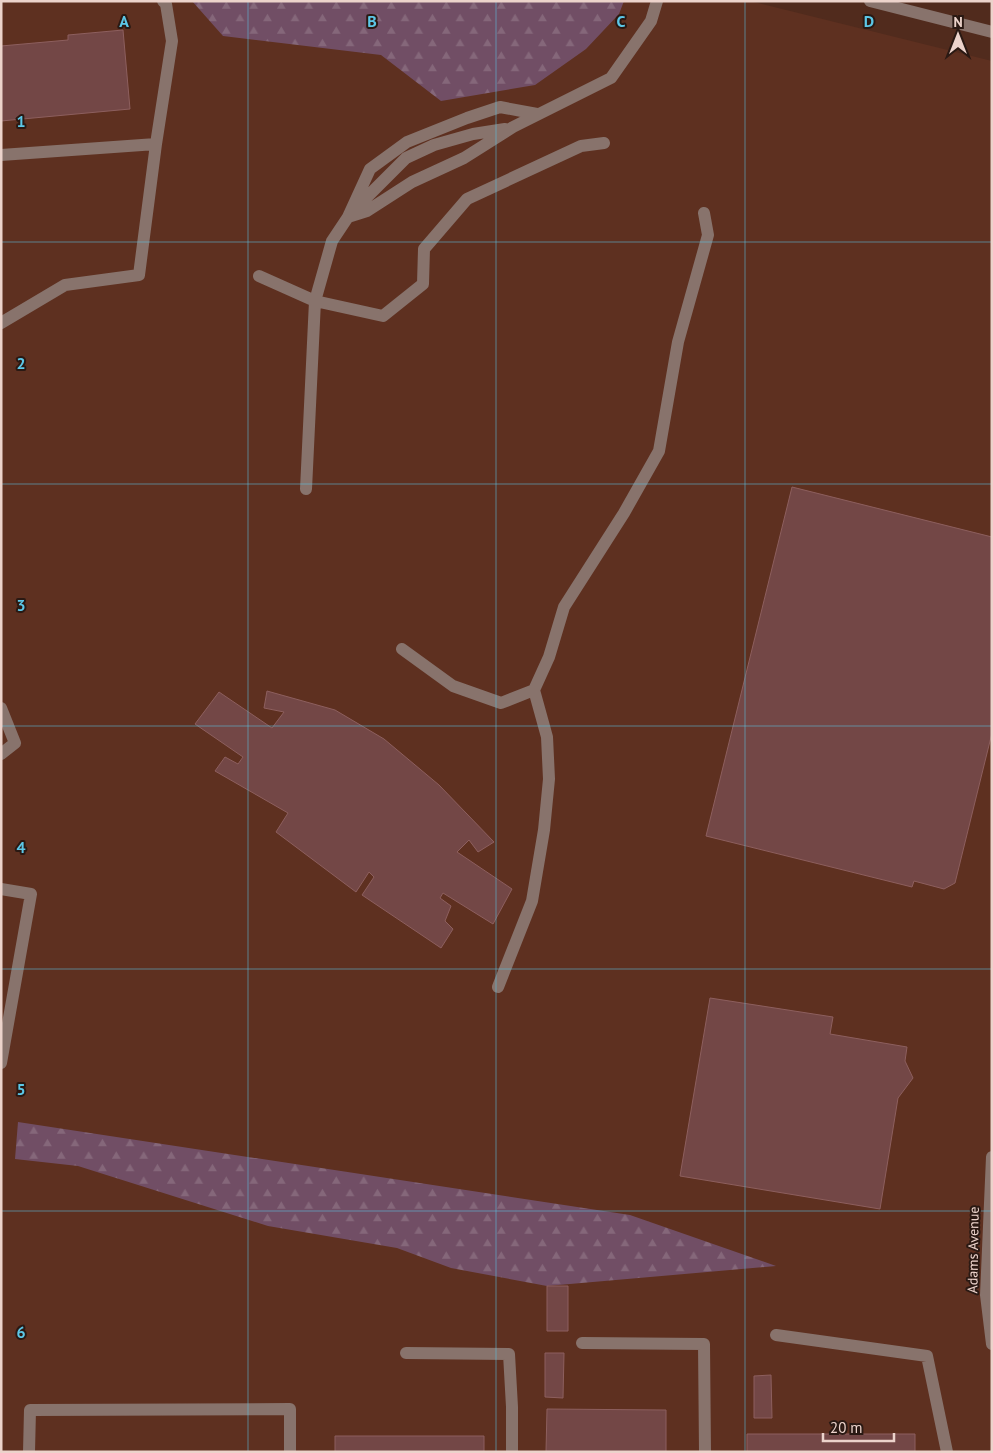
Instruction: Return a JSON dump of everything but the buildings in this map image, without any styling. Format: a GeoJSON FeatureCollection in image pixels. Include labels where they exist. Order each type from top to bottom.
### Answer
{"type":"FeatureCollection","features":[{"type":"Feature","properties":{"kind":"street"},"geometry":{"type":"LineString","coordinates":[[1,323],[65,285],[139,275],[172,41],[166,4],[162,1]]}},
{"type":"Feature","properties":{"kind":"street"},"geometry":{"type":"LineString","coordinates":[[348,217],[367,211],[412,182],[464,158],[513,127],[611,78],[651,21],[657,1]]}},
{"type":"Feature","properties":{"kind":"street"},"geometry":{"type":"LineString","coordinates":[[870,1],[992,32]]}},
{"type":"Feature","properties":{"kind":"street"},"geometry":{"type":"LineString","coordinates":[[306,489],[315,301],[332,241],[348,217],[370,169],[407,142],[500,107],[537,114]]}},
{"type":"Feature","properties":{"kind":"street"},"geometry":{"type":"LineString","coordinates":[[348,217],[406,158],[434,145],[473,134],[513,127]]}},
{"type":"Feature","properties":{"kind":"street"},"geometry":{"type":"LineString","coordinates":[[259,276],[315,301],[383,316],[423,284],[424,249],[467,199],[581,146],[604,143]]}},
{"type":"Feature","properties":{"kind":"street"},"geometry":{"type":"LineString","coordinates":[[1,155],[156,144]]}},
{"type":"Feature","properties":{"kind":"street"},"geometry":{"type":"LineString","coordinates":[[498,987],[532,901],[544,830],[549,779],[547,737],[534,690],[549,656],[564,607],[624,513],[659,451],[678,342],[708,235],[704,213]]}},
{"type":"Feature","properties":{"kind":"street"},"geometry":{"type":"LineString","coordinates":[[402,649],[453,686],[501,703],[534,690]]}},
{"type":"Feature","properties":{"kind":"street"},"geometry":{"type":"LineString","coordinates":[[1,708],[15,744],[1,754]]}},
{"type":"Feature","properties":{"kind":"street"},"geometry":{"type":"LineString","coordinates":[[1,889],[31,894],[1,1063]]}},
{"type":"Feature","properties":{"kind":"street","name":"Adams Avenue"},"geometry":{"type":"LineString","coordinates":[[992,1158],[986,1295],[992,1344]]}},
{"type":"Feature","properties":{"kind":"street"},"geometry":{"type":"LineString","coordinates":[[776,1335],[927,1356],[947,1452]]}},
{"type":"Feature","properties":{"kind":"street"},"geometry":{"type":"LineString","coordinates":[[582,1342],[704,1344],[705,1452]]}},
{"type":"Feature","properties":{"kind":"street"},"geometry":{"type":"LineString","coordinates":[[406,1353],[509,1354],[512,1452]]}},
{"type":"Feature","properties":{"kind":"street"},"geometry":{"type":"LineString","coordinates":[[29,1452],[30,1410],[290,1409],[290,1452]]}},
{"type":"Feature","properties":{"kind":"shaded area"},"geometry":{"type":"Polygon","coordinates":[[[1,1],[750,1],[992,61],[992,1452],[1,1452],[1,1]]]}},
{"type":"Feature","properties":{"kind":"green space"},"geometry":{"type":"Polygon","coordinates":[[[192,1],[624,1],[619,14],[586,49],[535,85],[441,101],[381,55],[223,36],[192,1]]]}},
{"type":"Feature","properties":{"kind":"green space"},"geometry":{"type":"Polygon","coordinates":[[[18,1122],[630,1215],[776,1266],[547,1286],[451,1268],[397,1248],[268,1226],[78,1166],[15,1159],[18,1122]]]}}]}
